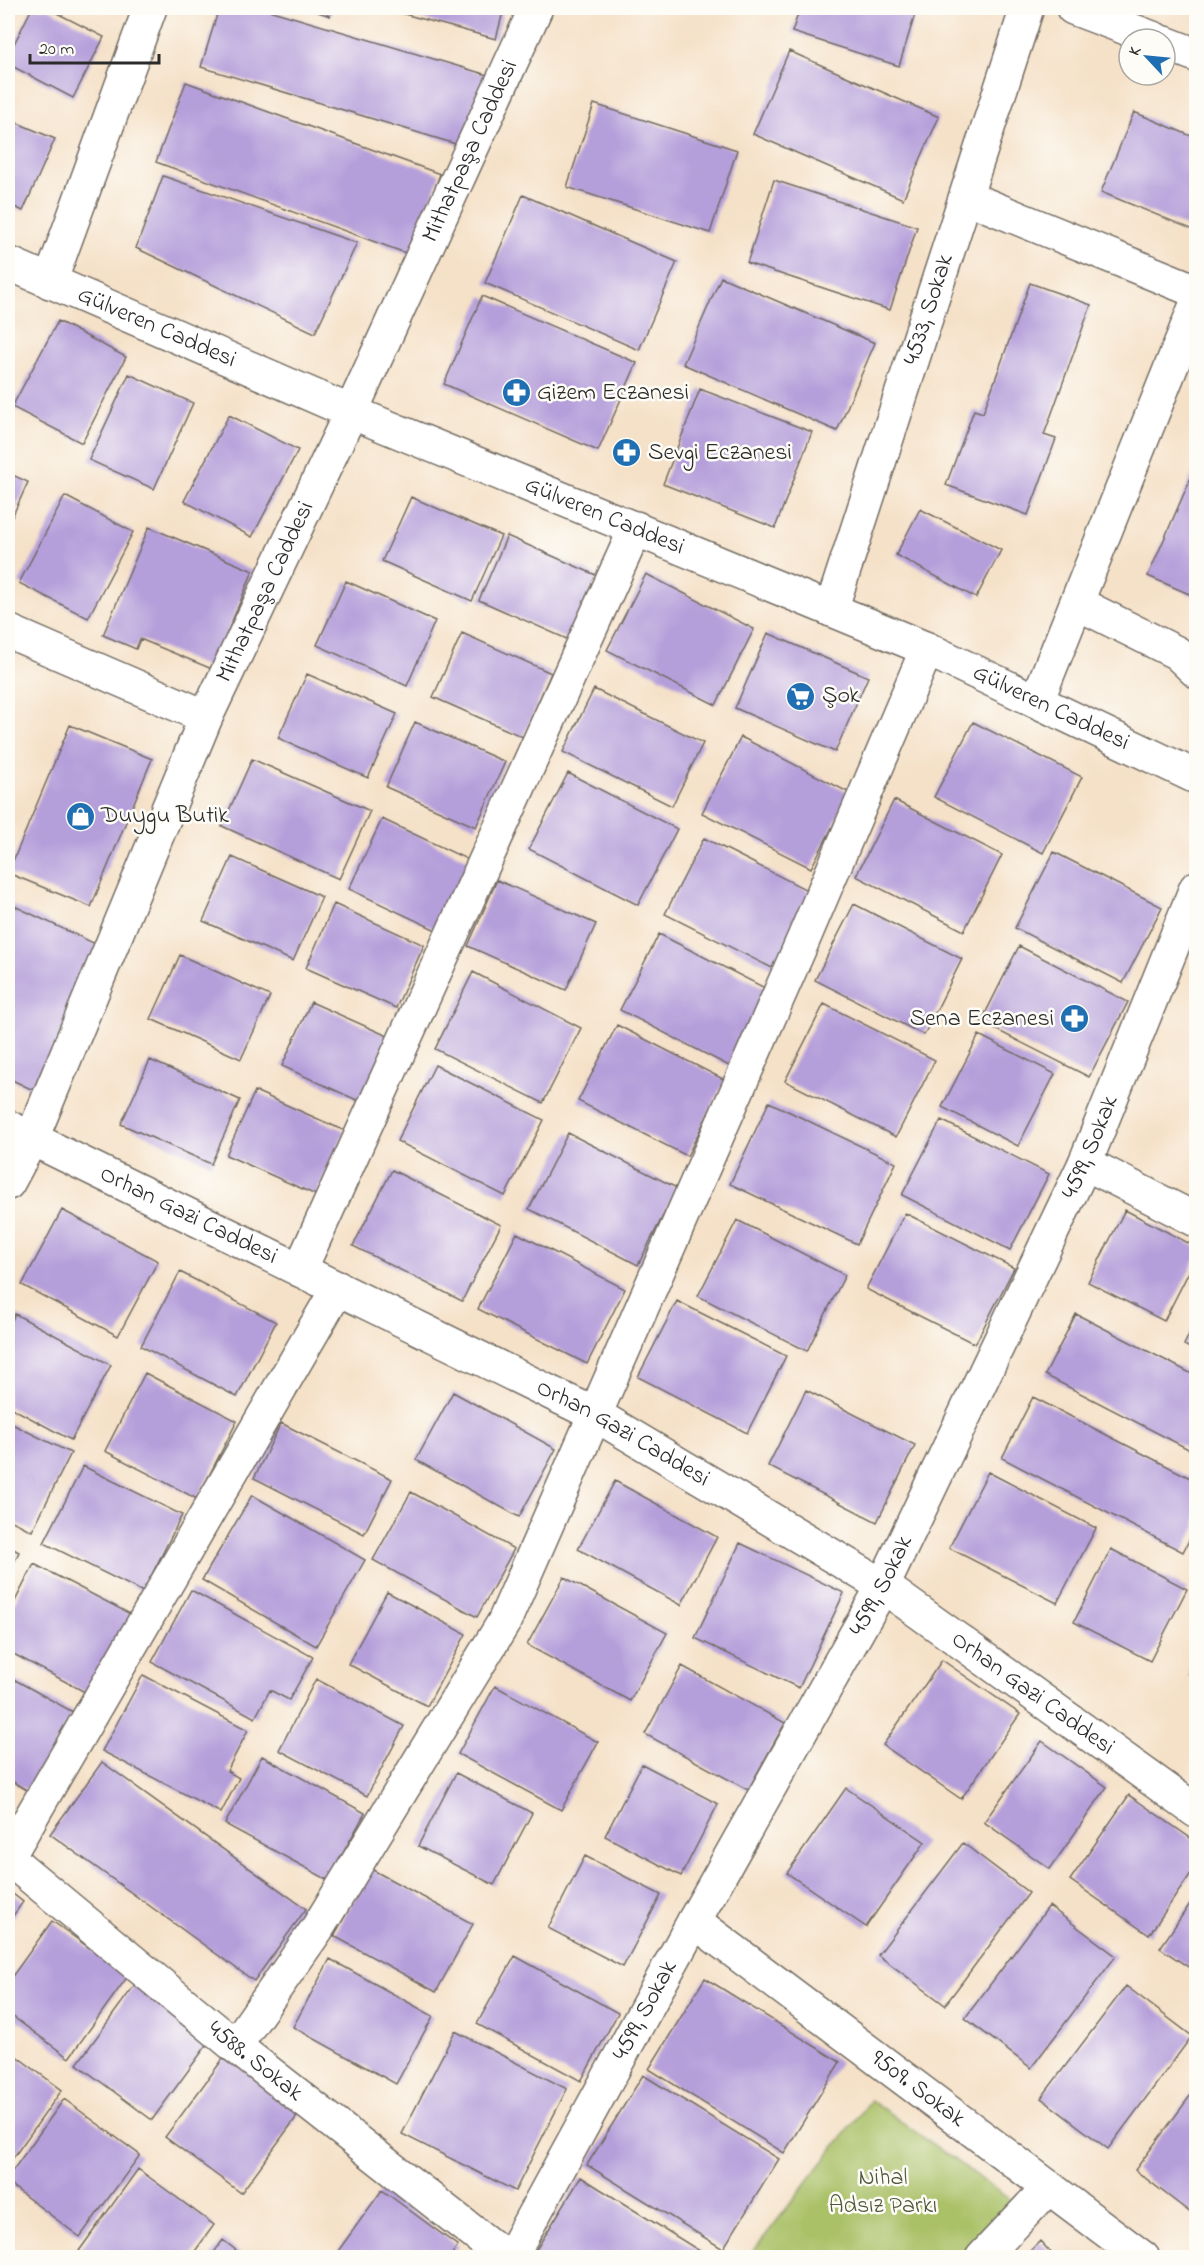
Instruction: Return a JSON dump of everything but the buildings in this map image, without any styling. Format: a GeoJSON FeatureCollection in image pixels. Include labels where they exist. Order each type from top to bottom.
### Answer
{"type":"FeatureCollection","features":[{"type":"Feature","properties":{"kind":"street"},"geometry":{"type":"LineString","coordinates":[[51,282],[150,8]]}},
{"type":"Feature","properties":{"kind":"street","name":"Mithatpaşa Caddesi"},"geometry":{"type":"LineString","coordinates":[[8,1183],[20,1132],[206,717],[351,412],[536,8]]}},
{"type":"Feature","properties":{"kind":"street","name":"4533, Sokak"},"geometry":{"type":"LineString","coordinates":[[831,610],[1027,8]]}},
{"type":"Feature","properties":{"kind":"street"},"geometry":{"type":"LineString","coordinates":[[1073,8],[1123,27]]}},
{"type":"Feature","properties":{"kind":"street"},"geometry":{"type":"LineString","coordinates":[[1177,48],[1197,55]]}},
{"type":"Feature","properties":{"kind":"street"},"geometry":{"type":"LineString","coordinates":[[966,196],[1197,291]]}},
{"type":"Feature","properties":{"kind":"street","name":"Gülveren Caddesi"},"geometry":{"type":"LineString","coordinates":[[8,263],[351,412],[927,649],[1197,777]]}},
{"type":"Feature","properties":{"kind":"street"},"geometry":{"type":"LineString","coordinates":[[1037,701],[1197,305]]}},
{"type":"Feature","properties":{"kind":"street"},"geometry":{"type":"LineString","coordinates":[[300,1270],[636,528]]}},
{"type":"Feature","properties":{"kind":"street"},"geometry":{"type":"LineString","coordinates":[[1077,603],[1177,653],[1197,671]]}},
{"type":"Feature","properties":{"kind":"street"},"geometry":{"type":"LineString","coordinates":[[8,631],[206,717]]}},
{"type":"Feature","properties":{"kind":"street"},"geometry":{"type":"LineString","coordinates":[[235,2046],[317,1929],[504,1622],[804,938],[927,649]]}},
{"type":"Feature","properties":{"kind":"street","name":"4599, Sokak"},"geometry":{"type":"LineString","coordinates":[[508,2258],[883,1586],[1085,1163],[1197,888]]}},
{"type":"Feature","properties":{"kind":"street","name":"Orhan Gazi Caddesi"},"geometry":{"type":"LineString","coordinates":[[20,1132],[596,1415],[883,1586],[1197,1811]]}},
{"type":"Feature","properties":{"kind":"street"},"geometry":{"type":"LineString","coordinates":[[1085,1163],[1197,1220]]}},
{"type":"Feature","properties":{"kind":"street"},"geometry":{"type":"LineString","coordinates":[[8,1858],[338,1288]]}},
{"type":"Feature","properties":{"kind":"street","name":"4588. Sokak"},"geometry":{"type":"LineString","coordinates":[[8,1858],[235,2046],[508,2258]]}},
{"type":"Feature","properties":{"kind":"street","name":"9509. Sokak"},"geometry":{"type":"LineString","coordinates":[[694,1921],[1143,2258]]}},
{"type":"Feature","properties":{"kind":"street"},"geometry":{"type":"LineString","coordinates":[[982,2258],[1049,2187]]}},
{"type":"Feature","properties":{"kind":"green space","name":"Nihal Adsız Parkı"},"geometry":{"type":"Polygon","coordinates":[[[871,2100],[1016,2204],[964,2257],[748,2258],[871,2100]]]}},
{"type":"Feature","properties":{"kind":"place","name":"Gizem Eczanesi"},"geometry":{"type":"Point","coordinates":[516,393]}},
{"type":"Feature","properties":{"kind":"place","name":"Sevgi Eczanesi"},"geometry":{"type":"Point","coordinates":[627,453]}},
{"type":"Feature","properties":{"kind":"place","name":"Şok"},"geometry":{"type":"Point","coordinates":[801,696]}},
{"type":"Feature","properties":{"kind":"place","name":"Duygu Butik"},"geometry":{"type":"Point","coordinates":[80,816]}},
{"type":"Feature","properties":{"kind":"place","name":"Sena Eczanesi"},"geometry":{"type":"Point","coordinates":[1075,1019]}}]}
